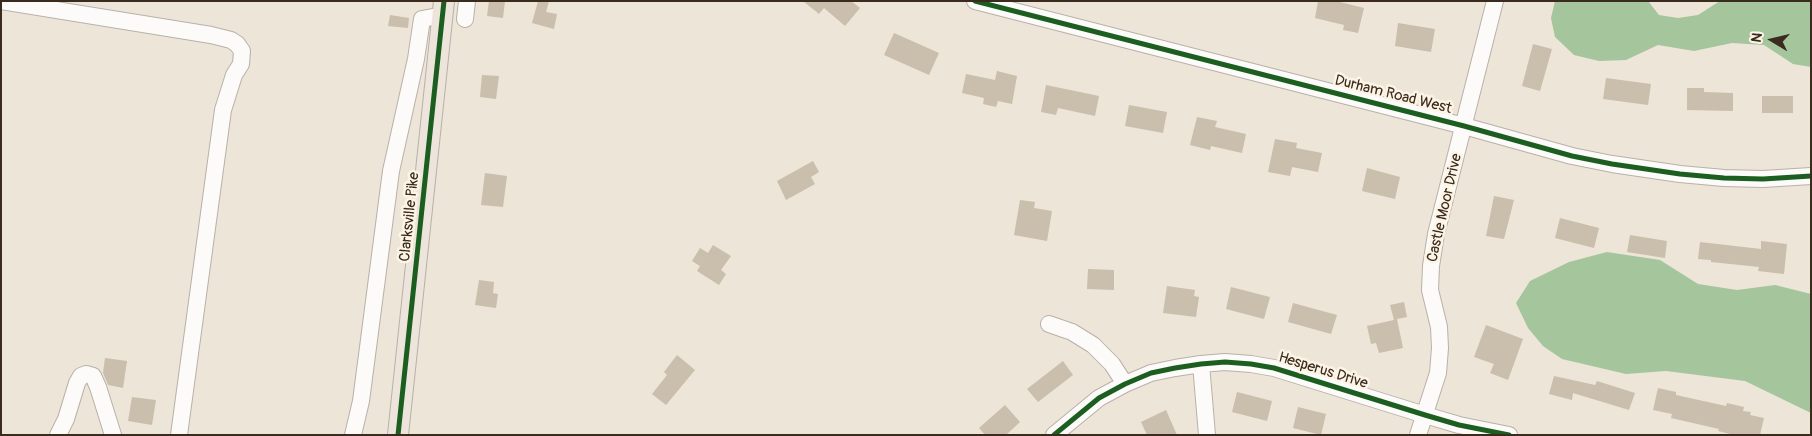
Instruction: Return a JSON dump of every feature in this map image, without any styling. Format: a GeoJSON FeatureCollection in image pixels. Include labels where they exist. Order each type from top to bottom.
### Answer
{"type":"FeatureCollection","features":[{"type":"Feature","properties":{"kind":"main road","name":"Clarksville Pike"},"geometry":{"type":"LineString","coordinates":[[398,435],[444,8]]}},
{"type":"Feature","properties":{"kind":"street"},"geometry":{"type":"LineString","coordinates":[[1,1],[211,35],[230,40],[237,44],[242,51],[241,64],[234,75],[223,110],[179,435]]}},
{"type":"Feature","properties":{"kind":"street"},"geometry":{"type":"LineString","coordinates":[[465,18],[467,1]]}},
{"type":"Feature","properties":{"kind":"street","name":"Durham Road West"},"geometry":{"type":"LineString","coordinates":[[975,1],[1464,126],[1572,156],[1644,170],[1724,178],[1811,176]]}},
{"type":"Feature","properties":{"kind":"street","name":"Castle Moor Drive"},"geometry":{"type":"LineString","coordinates":[[1418,435],[1438,373],[1439,327],[1430,290],[1431,266],[1436,234],[1495,1]]}},
{"type":"Feature","properties":{"kind":"street"},"geometry":{"type":"LineString","coordinates":[[353,435],[361,401],[392,171],[416,59],[422,19],[444,8]]}},
{"type":"Feature","properties":{"kind":"street"},"geometry":{"type":"LineString","coordinates":[[1050,324],[1062,328],[1093,345],[1112,364],[1125,384]]}},
{"type":"Feature","properties":{"kind":"street","name":"Hesperus Drive"},"geometry":{"type":"LineString","coordinates":[[1054,435],[1099,398],[1125,384],[1151,373],[1201,364],[1225,362],[1274,368],[1460,425],[1509,435]]}},
{"type":"Feature","properties":{"kind":"street"},"geometry":{"type":"LineString","coordinates":[[1201,364],[1207,435]]}},
{"type":"Feature","properties":{"kind":"street"},"geometry":{"type":"LineString","coordinates":[[58,435],[66,419],[77,383],[81,376],[86,374],[93,376],[98,387],[113,435]]}},
{"type":"Feature","properties":{"kind":"green space"},"geometry":{"type":"Polygon","coordinates":[[[1555,1],[1648,1],[1659,15],[1678,18],[1698,15],[1720,1],[1811,1],[1811,67],[1793,64],[1764,45],[1732,43],[1694,51],[1658,45],[1626,60],[1599,61],[1574,55],[1555,37],[1551,18],[1555,1]]]}},
{"type":"Feature","properties":{"kind":"green space"},"geometry":{"type":"Polygon","coordinates":[[[1607,252],[1660,260],[1698,284],[1737,290],[1775,285],[1811,294],[1811,413],[1745,381],[1666,371],[1626,374],[1562,359],[1543,346],[1528,328],[1516,303],[1530,281],[1569,262],[1607,252]]]}},
{"type":"Feature","properties":{"kind":"building"},"geometry":{"type":"Polygon","coordinates":[[[489,1],[505,1],[503,18],[487,16],[489,1]]]}},
{"type":"Feature","properties":{"kind":"building"},"geometry":{"type":"Polygon","coordinates":[[[538,1],[549,1],[546,12],[557,14],[554,29],[532,23],[538,1]]]}},
{"type":"Feature","properties":{"kind":"building"},"geometry":{"type":"Polygon","coordinates":[[[803,1],[851,1],[860,8],[845,26],[824,8],[819,14],[803,1]]]}},
{"type":"Feature","properties":{"kind":"building"},"geometry":{"type":"Polygon","coordinates":[[[1318,1],[1336,1],[1364,8],[1358,33],[1343,30],[1344,25],[1315,18],[1318,1]]]}},
{"type":"Feature","properties":{"kind":"building"},"geometry":{"type":"Polygon","coordinates":[[[390,15],[409,18],[408,28],[388,26],[390,15]]]}},
{"type":"Feature","properties":{"kind":"building"},"geometry":{"type":"Polygon","coordinates":[[[1398,23],[1435,29],[1431,52],[1395,46],[1398,23]]]}},
{"type":"Feature","properties":{"kind":"building"},"geometry":{"type":"Polygon","coordinates":[[[894,33],[939,53],[929,75],[884,55],[894,33]]]}},
{"type":"Feature","properties":{"kind":"building"},"geometry":{"type":"Polygon","coordinates":[[[1533,44],[1552,49],[1540,91],[1522,86],[1533,44]]]}},
{"type":"Feature","properties":{"kind":"building"},"geometry":{"type":"Polygon","coordinates":[[[997,71],[1017,76],[1012,104],[998,101],[996,107],[983,104],[984,98],[962,93],[966,74],[995,80],[997,71]]]}},
{"type":"Feature","properties":{"kind":"building"},"geometry":{"type":"Polygon","coordinates":[[[482,75],[499,76],[496,99],[480,97],[482,75]]]}},
{"type":"Feature","properties":{"kind":"building"},"geometry":{"type":"Polygon","coordinates":[[[1606,78],[1651,84],[1648,105],[1603,99],[1606,78]]]}},
{"type":"Feature","properties":{"kind":"building"},"geometry":{"type":"Polygon","coordinates":[[[1046,85],[1099,96],[1095,116],[1058,108],[1056,115],[1041,112],[1046,85]]]}},
{"type":"Feature","properties":{"kind":"building"},"geometry":{"type":"Polygon","coordinates":[[[1687,88],[1704,88],[1704,92],[1733,93],[1733,111],[1687,110],[1687,88]]]}},
{"type":"Feature","properties":{"kind":"building"},"geometry":{"type":"Polygon","coordinates":[[[1762,96],[1793,96],[1793,113],[1762,113],[1762,96]]]}},
{"type":"Feature","properties":{"kind":"building"},"geometry":{"type":"Polygon","coordinates":[[[1129,105],[1167,112],[1163,133],[1125,126],[1129,105]]]}},
{"type":"Feature","properties":{"kind":"building"},"geometry":{"type":"Polygon","coordinates":[[[1197,117],[1217,121],[1215,127],[1246,134],[1242,153],[1211,146],[1210,150],[1190,145],[1197,117]]]}},
{"type":"Feature","properties":{"kind":"building"},"geometry":{"type":"Polygon","coordinates":[[[1275,139],[1297,143],[1296,148],[1322,153],[1318,172],[1292,167],[1290,176],[1268,172],[1275,139]]]}},
{"type":"Feature","properties":{"kind":"building"},"geometry":{"type":"Polygon","coordinates":[[[813,161],[819,172],[811,177],[815,184],[786,200],[777,181],[813,161]]]}},
{"type":"Feature","properties":{"kind":"building"},"geometry":{"type":"Polygon","coordinates":[[[1367,168],[1400,177],[1395,199],[1362,191],[1367,168]]]}},
{"type":"Feature","properties":{"kind":"building"},"geometry":{"type":"Polygon","coordinates":[[[485,173],[507,176],[503,207],[481,205],[485,173]]]}},
{"type":"Feature","properties":{"kind":"building"},"geometry":{"type":"Polygon","coordinates":[[[1494,196],[1514,200],[1504,239],[1486,236],[1494,196]]]}},
{"type":"Feature","properties":{"kind":"building"},"geometry":{"type":"Polygon","coordinates":[[[1020,200],[1035,202],[1034,208],[1052,211],[1047,241],[1014,235],[1020,200]]]}},
{"type":"Feature","properties":{"kind":"building"},"geometry":{"type":"Polygon","coordinates":[[[1560,218],[1599,228],[1594,248],[1555,238],[1560,218]]]}},
{"type":"Feature","properties":{"kind":"building"},"geometry":{"type":"Polygon","coordinates":[[[1630,235],[1667,241],[1665,258],[1627,252],[1630,235]]]}},
{"type":"Feature","properties":{"kind":"building"},"geometry":{"type":"Polygon","coordinates":[[[1761,241],[1787,244],[1784,274],[1758,271],[1759,267],[1698,259],[1700,242],[1761,249],[1761,241]]]}},
{"type":"Feature","properties":{"kind":"building"},"geometry":{"type":"Polygon","coordinates":[[[713,245],[731,256],[721,270],[726,274],[719,285],[697,271],[700,266],[692,261],[700,248],[708,253],[713,245]]]}},
{"type":"Feature","properties":{"kind":"building"},"geometry":{"type":"Polygon","coordinates":[[[1088,269],[1114,270],[1114,290],[1087,289],[1088,269]]]}},
{"type":"Feature","properties":{"kind":"building"},"geometry":{"type":"Polygon","coordinates":[[[479,280],[494,282],[493,293],[498,294],[496,308],[475,305],[479,280]]]}},
{"type":"Feature","properties":{"kind":"building"},"geometry":{"type":"Polygon","coordinates":[[[1167,286],[1195,290],[1194,296],[1199,297],[1196,317],[1163,313],[1167,286]]]}},
{"type":"Feature","properties":{"kind":"building"},"geometry":{"type":"Polygon","coordinates":[[[1231,287],[1270,297],[1264,319],[1226,309],[1231,287]]]}},
{"type":"Feature","properties":{"kind":"building"},"geometry":{"type":"Polygon","coordinates":[[[1404,302],[1407,317],[1397,319],[1403,348],[1379,353],[1376,343],[1371,344],[1367,326],[1394,320],[1390,305],[1404,302]]]}},
{"type":"Feature","properties":{"kind":"building"},"geometry":{"type":"Polygon","coordinates":[[[1293,303],[1337,315],[1331,334],[1288,322],[1293,303]]]}},
{"type":"Feature","properties":{"kind":"building"},"geometry":{"type":"Polygon","coordinates":[[[1486,325],[1523,339],[1508,380],[1490,373],[1494,364],[1474,357],[1486,325]]]}},
{"type":"Feature","properties":{"kind":"building"},"geometry":{"type":"Polygon","coordinates":[[[677,355],[695,370],[666,405],[652,394],[667,375],[664,372],[677,355]]]}},
{"type":"Feature","properties":{"kind":"building"},"geometry":{"type":"Polygon","coordinates":[[[105,358],[127,361],[123,388],[108,385],[103,373],[105,358]]]}},
{"type":"Feature","properties":{"kind":"building"},"geometry":{"type":"Polygon","coordinates":[[[1063,361],[1073,375],[1038,402],[1027,389],[1063,361]]]}},
{"type":"Feature","properties":{"kind":"building"},"geometry":{"type":"Polygon","coordinates":[[[1554,376],[1595,385],[1597,381],[1635,393],[1629,410],[1573,393],[1572,400],[1549,394],[1554,376]]]}},
{"type":"Feature","properties":{"kind":"building"},"geometry":{"type":"Polygon","coordinates":[[[1658,388],[1676,392],[1676,395],[1726,406],[1727,403],[1744,407],[1743,411],[1751,412],[1750,415],[1764,418],[1760,435],[1734,435],[1718,431],[1719,429],[1671,418],[1672,414],[1653,410],[1658,388]]]}},
{"type":"Feature","properties":{"kind":"building"},"geometry":{"type":"Polygon","coordinates":[[[1237,392],[1272,401],[1267,421],[1232,412],[1237,392]]]}},
{"type":"Feature","properties":{"kind":"building"},"geometry":{"type":"Polygon","coordinates":[[[132,397],[156,400],[152,425],[128,421],[132,397]]]}},
{"type":"Feature","properties":{"kind":"building"},"geometry":{"type":"Polygon","coordinates":[[[1005,405],[1020,422],[1006,435],[985,435],[979,428],[1005,405]]]}},
{"type":"Feature","properties":{"kind":"building"},"geometry":{"type":"Polygon","coordinates":[[[1298,407],[1326,414],[1321,435],[1293,428],[1298,407]]]}},
{"type":"Feature","properties":{"kind":"building"},"geometry":{"type":"Polygon","coordinates":[[[1166,410],[1177,435],[1147,435],[1141,422],[1166,410]]]}},
{"type":"Feature","properties":{"kind":"cycle path"},"geometry":{"type":"LineString","coordinates":[[398,435],[444,1]]}},
{"type":"Feature","properties":{"kind":"cycle path"},"geometry":{"type":"LineString","coordinates":[[975,1],[1464,126],[1572,156],[1680,174],[1724,178],[1763,179],[1811,176]]}},
{"type":"Feature","properties":{"kind":"cycle path"},"geometry":{"type":"LineString","coordinates":[[1054,435],[1099,398],[1125,384],[1151,373],[1201,364],[1225,362],[1274,368],[1459,425],[1509,435]]}}]}
